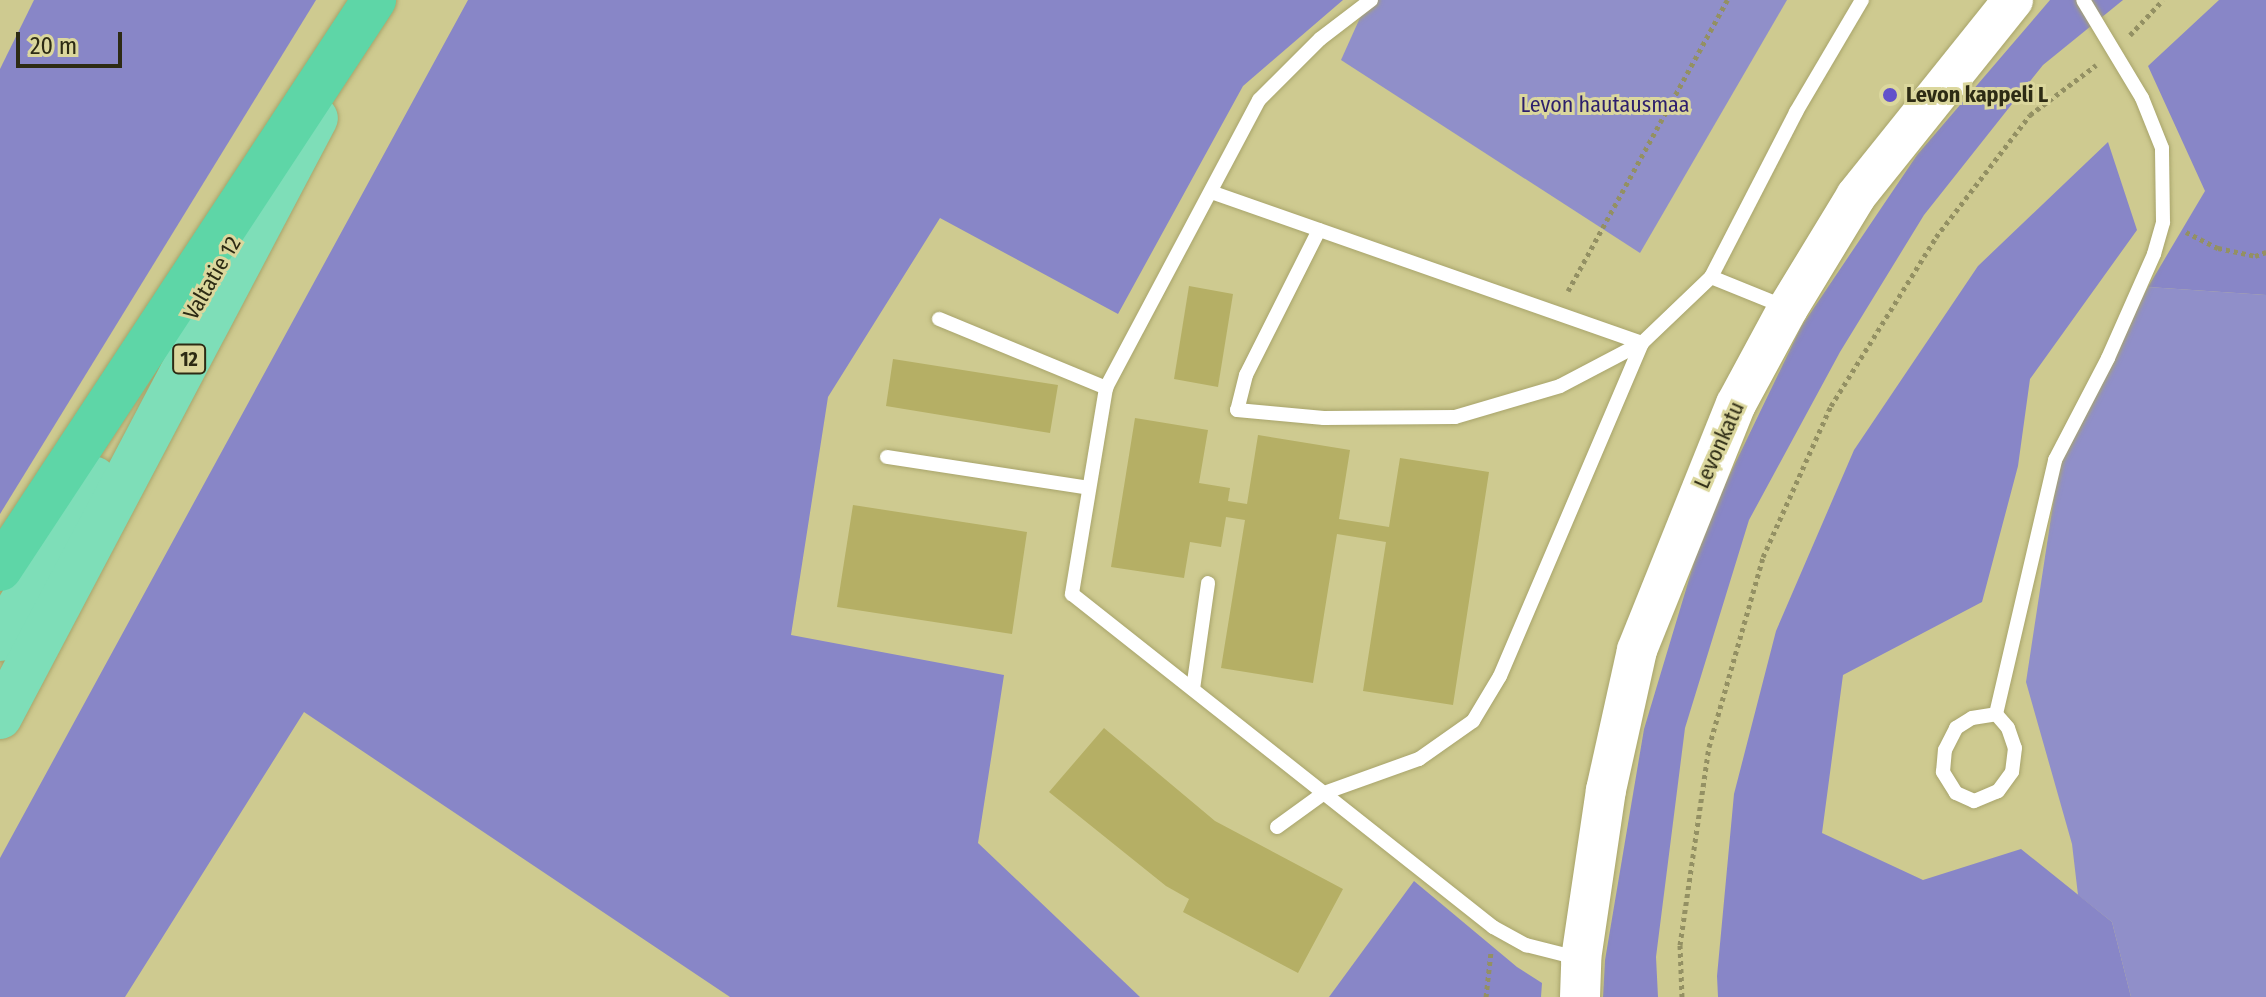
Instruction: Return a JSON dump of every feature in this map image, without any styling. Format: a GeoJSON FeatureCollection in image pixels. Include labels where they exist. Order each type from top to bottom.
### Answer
{"type":"FeatureCollection","features":[{"type":"Feature","properties":{"kind":"highway","name":"12"},"geometry":{"type":"LineString","coordinates":[[0,569],[376,0]]}},
{"type":"Feature","properties":{"kind":"highway","name":"12"},"geometry":{"type":"LineString","coordinates":[[0,717],[376,0]]}},
{"type":"Feature","properties":{"kind":"highway","name":"Valtatie 12"},"geometry":{"type":"LineString","coordinates":[[0,639],[376,0]]}},
{"type":"Feature","properties":{"kind":"main road","name":"Levonkatu"},"geometry":{"type":"LineString","coordinates":[[1580,978],[1606,790],[1637,650],[1736,404],[1788,308],[1856,196],[2013,0]]}},
{"type":"Feature","properties":{"kind":"lane"},"geometry":{"type":"LineString","coordinates":[[1371,0],[1320,39],[1259,100],[1106,388],[1072,594],[1493,927],[1580,978]]}},
{"type":"Feature","properties":{"kind":"lane"},"geometry":{"type":"LineString","coordinates":[[1319,230],[1246,375],[1237,410],[1324,418],[1455,417],[1560,386],[1642,343],[1711,277],[1796,112],[1862,0]]}},
{"type":"Feature","properties":{"kind":"lane"},"geometry":{"type":"LineString","coordinates":[[1996,714],[2055,460],[2108,358],[2154,254],[2163,222],[2162,148],[2142,98],[2083,0]]}},
{"type":"Feature","properties":{"kind":"lane"},"geometry":{"type":"LineString","coordinates":[[1211,192],[1642,343]]}},
{"type":"Feature","properties":{"kind":"lane"},"geometry":{"type":"LineString","coordinates":[[1711,277],[1788,308]]}},
{"type":"Feature","properties":{"kind":"lane"},"geometry":{"type":"LineString","coordinates":[[939,319],[1106,388]]}},
{"type":"Feature","properties":{"kind":"lane"},"geometry":{"type":"LineString","coordinates":[[1277,827],[1324,793],[1419,759],[1473,721],[1506,663],[1642,343]]}},
{"type":"Feature","properties":{"kind":"lane"},"geometry":{"type":"LineString","coordinates":[[887,457],[1089,488]]}},
{"type":"Feature","properties":{"kind":"lane"},"geometry":{"type":"LineString","coordinates":[[1193,689],[1208,583]]}},
{"type":"Feature","properties":{"kind":"lane"},"geometry":{"type":"LineString","coordinates":[[1996,714],[2008,728],[2015,748],[2012,772],[1998,791],[1974,801],[1956,793],[1943,772],[1945,750],[1956,728],[1972,718],[1996,714]]}},
{"type":"Feature","properties":{"kind":"path"},"geometry":{"type":"LineString","coordinates":[[1556,313],[1727,0]]}},
{"type":"Feature","properties":{"kind":"path"},"geometry":{"type":"LineString","coordinates":[[1682,997],[1680,945],[1709,747],[1763,557],[1831,406],[1936,237],[2030,115],[2115,51],[2163,0]]}},
{"type":"Feature","properties":{"kind":"path"},"geometry":{"type":"LineString","coordinates":[[2163,222],[2218,248],[2255,256],[2266,252]]}},
{"type":"Feature","properties":{"kind":"path"},"geometry":{"type":"LineString","coordinates":[[1486,997],[1493,927]]}},
{"type":"Feature","properties":{"kind":"green space","name":"Levon hautausmaa"},"geometry":{"type":"Polygon","coordinates":[[[1368,0],[1787,0],[1640,253],[1341,60],[1368,0]]]}},
{"type":"Feature","properties":{"kind":"green space"},"geometry":{"type":"Polygon","coordinates":[[[2148,287],[2266,295],[2266,997],[2131,997],[2112,922],[2078,895],[2072,844],[2026,682],[2060,458],[2148,287]]]}},
{"type":"Feature","properties":{"kind":"shaded area"},"geometry":{"type":"Polygon","coordinates":[[[34,0],[316,0],[0,514],[0,69],[34,0]]]}},
{"type":"Feature","properties":{"kind":"shaded area"},"geometry":{"type":"Polygon","coordinates":[[[468,0],[1343,0],[1243,86],[1118,314],[940,218],[828,397],[791,635],[1004,675],[978,843],[1140,997],[730,997],[304,712],[125,997],[0,997],[0,858],[468,0]]]}},
{"type":"Feature","properties":{"kind":"shaded area"},"geometry":{"type":"Polygon","coordinates":[[[2050,0],[2123,0],[2043,65],[1924,215],[1840,352],[1749,520],[1685,728],[1656,957],[1658,997],[1603,997],[1605,960],[1644,729],[1705,526],[1801,327],[1917,155],[2050,0]]]}},
{"type":"Feature","properties":{"kind":"shaded area"},"geometry":{"type":"Polygon","coordinates":[[[2219,0],[2266,0],[2266,295],[2148,287],[2205,191],[2148,66],[2219,0]]]}},
{"type":"Feature","properties":{"kind":"shaded area"},"geometry":{"type":"Polygon","coordinates":[[[2108,142],[2137,230],[2030,379],[2018,466],[1982,602],[1843,675],[1822,833],[1923,880],[2021,849],[2112,922],[2131,997],[1718,997],[1717,976],[1734,794],[1776,631],[1854,450],[1978,266],[2108,142]]]}},
{"type":"Feature","properties":{"kind":"shaded area"},"geometry":{"type":"Polygon","coordinates":[[[1414,881],[1517,967],[1542,983],[1541,997],[1329,997],[1414,881]]]}},
{"type":"Feature","properties":{"kind":"building"},"geometry":{"type":"Polygon","coordinates":[[[1189,286],[1233,294],[1218,387],[1174,379],[1189,286]]]}},
{"type":"Feature","properties":{"kind":"building"},"geometry":{"type":"Polygon","coordinates":[[[893,359],[1058,385],[1050,433],[886,406],[893,359]]]}},
{"type":"Feature","properties":{"kind":"building"},"geometry":{"type":"Polygon","coordinates":[[[1135,418],[1208,430],[1199,483],[1230,488],[1228,501],[1247,504],[1258,435],[1350,450],[1339,519],[1389,527],[1400,458],[1489,472],[1453,705],[1363,691],[1386,542],[1337,534],[1313,683],[1221,668],[1245,520],[1226,517],[1221,547],[1190,542],[1184,578],[1111,567],[1135,418]]]}},
{"type":"Feature","properties":{"kind":"building"},"geometry":{"type":"Polygon","coordinates":[[[853,505],[1027,532],[1012,634],[837,607],[853,505]]]}},
{"type":"Feature","properties":{"kind":"building"},"geometry":{"type":"Polygon","coordinates":[[[1104,728],[1215,821],[1343,889],[1298,973],[1183,912],[1189,899],[1166,886],[1049,792],[1104,728]]]}},
{"type":"Feature","properties":{"kind":"place","name":"Levon kappeli L"},"geometry":{"type":"Point","coordinates":[1890,95]}}]}
